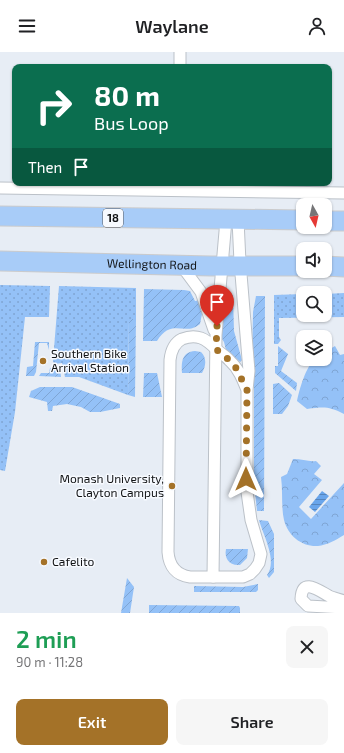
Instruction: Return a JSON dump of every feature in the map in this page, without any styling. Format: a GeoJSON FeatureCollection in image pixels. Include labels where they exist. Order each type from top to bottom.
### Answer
{"type":"FeatureCollection","features":[{"type":"Feature","properties":{"kind":"highway","name":"18"},"geometry":{"type":"LineString","coordinates":[[0,216],[296,220]]}},
{"type":"Feature","properties":{"kind":"highway"},"geometry":{"type":"LineString","coordinates":[[332,221],[344,221]]}},
{"type":"Feature","properties":{"kind":"highway","name":"Wellington Road"},"geometry":{"type":"LineString","coordinates":[[0,261],[296,266]]}},
{"type":"Feature","properties":{"kind":"highway"},"geometry":{"type":"LineString","coordinates":[[332,266],[344,266]]}},
{"type":"Feature","properties":{"kind":"street"},"geometry":{"type":"LineString","coordinates":[[180,52],[180,64]]}},
{"type":"Feature","properties":{"kind":"street"},"geometry":{"type":"LineString","coordinates":[[0,188],[177,187],[344,194]]}},
{"type":"Feature","properties":{"kind":"street"},"geometry":{"type":"LineString","coordinates":[[232,220],[231,266],[248,367],[247,492],[251,520],[260,550],[260,559],[252,572],[243,577],[213,578],[180,575],[172,568],[169,558],[169,412],[170,360],[173,348],[182,340],[194,337],[205,339],[236,368],[247,390]]}},
{"type":"Feature","properties":{"kind":"street"},"geometry":{"type":"LineString","coordinates":[[213,578],[216,334],[231,266],[232,220]]}},
{"type":"Feature","properties":{"kind":"street"},"geometry":{"type":"LineString","coordinates":[[181,265],[201,292],[216,334]]}},
{"type":"Feature","properties":{"kind":"street"},"geometry":{"type":"LineString","coordinates":[[344,601],[334,598],[310,586],[301,591],[301,599],[308,606],[344,608]]}},
{"type":"Feature","properties":{"kind":"green space"},"geometry":{"type":"Polygon","coordinates":[[[0,285],[50,286],[49,317],[25,317],[15,412],[5,471],[0,470],[0,285]]]}},
{"type":"Feature","properties":{"kind":"green space"},"geometry":{"type":"Polygon","coordinates":[[[59,286],[136,288],[136,319],[129,319],[128,395],[79,377],[65,377],[62,363],[54,364],[59,286]]]}},
{"type":"Feature","properties":{"kind":"green space"},"geometry":{"type":"Polygon","coordinates":[[[144,289],[190,291],[195,301],[200,300],[203,309],[200,324],[189,329],[168,330],[162,334],[157,341],[143,341],[144,289]]]}},
{"type":"Feature","properties":{"kind":"green space"},"geometry":{"type":"Polygon","coordinates":[[[344,293],[344,317],[332,317],[332,294],[344,293]]]}},
{"type":"Feature","properties":{"kind":"green space"},"geometry":{"type":"Polygon","coordinates":[[[296,294],[296,318],[279,318],[279,337],[281,340],[278,344],[274,344],[274,295],[296,294]]]}},
{"type":"Feature","properties":{"kind":"green space"},"geometry":{"type":"Polygon","coordinates":[[[225,295],[233,295],[234,331],[242,360],[240,362],[226,350],[224,342],[220,336],[225,295]]]}},
{"type":"Feature","properties":{"kind":"green space"},"geometry":{"type":"Polygon","coordinates":[[[256,296],[265,296],[264,511],[257,511],[254,483],[254,385],[252,359],[253,312],[256,296]]]}},
{"type":"Feature","properties":{"kind":"green space"},"geometry":{"type":"Polygon","coordinates":[[[129,319],[136,319],[135,397],[128,395],[129,319]]]}},
{"type":"Feature","properties":{"kind":"green space"},"geometry":{"type":"Polygon","coordinates":[[[35,342],[49,342],[49,350],[47,343],[39,343],[36,372],[34,376],[26,376],[27,367],[33,366],[35,342]]]}},
{"type":"Feature","properties":{"kind":"green space"},"geometry":{"type":"Polygon","coordinates":[[[278,346],[288,354],[281,371],[297,383],[296,391],[275,373],[275,366],[278,366],[278,346]]]}},
{"type":"Feature","properties":{"kind":"green space"},"geometry":{"type":"Polygon","coordinates":[[[335,346],[340,355],[344,354],[344,414],[326,408],[307,409],[297,401],[301,385],[310,366],[332,366],[332,348],[335,346]]]}},
{"type":"Feature","properties":{"kind":"green space"},"geometry":{"type":"Polygon","coordinates":[[[195,351],[201,352],[205,359],[205,365],[202,373],[182,373],[183,358],[187,353],[195,351]]]}},
{"type":"Feature","properties":{"kind":"green space"},"geometry":{"type":"Polygon","coordinates":[[[60,367],[61,377],[39,376],[41,373],[49,373],[50,368],[60,367]]]}},
{"type":"Feature","properties":{"kind":"green space"},"geometry":{"type":"Polygon","coordinates":[[[144,373],[157,373],[162,397],[143,397],[144,373]]]}},
{"type":"Feature","properties":{"kind":"green space"},"geometry":{"type":"Polygon","coordinates":[[[279,383],[292,395],[288,406],[282,414],[273,414],[273,384],[279,383]]]}},
{"type":"Feature","properties":{"kind":"green space"},"geometry":{"type":"Polygon","coordinates":[[[40,387],[72,387],[120,404],[120,408],[100,412],[90,412],[81,407],[67,404],[53,406],[52,411],[48,411],[47,402],[29,397],[31,391],[40,387]]]}},
{"type":"Feature","properties":{"kind":"green space"},"geometry":{"type":"Polygon","coordinates":[[[293,459],[316,461],[321,466],[314,474],[322,480],[299,507],[311,519],[344,483],[344,535],[325,545],[306,545],[292,536],[286,526],[283,515],[281,477],[287,474],[293,459]]]}},
{"type":"Feature","properties":{"kind":"green space"},"geometry":{"type":"Polygon","coordinates":[[[259,520],[268,521],[274,534],[274,572],[269,578],[267,575],[271,563],[269,548],[259,520]]]}},
{"type":"Feature","properties":{"kind":"green space"},"geometry":{"type":"Polygon","coordinates":[[[226,549],[248,549],[247,558],[240,565],[230,563],[226,555],[226,549]]]}},
{"type":"Feature","properties":{"kind":"green space"},"geometry":{"type":"Polygon","coordinates":[[[127,578],[134,587],[130,613],[121,613],[127,578]]]}},
{"type":"Feature","properties":{"kind":"green space"},"geometry":{"type":"Polygon","coordinates":[[[258,584],[258,590],[256,592],[194,592],[194,586],[243,587],[258,584]]]}},
{"type":"Feature","properties":{"kind":"green space"},"geometry":{"type":"Polygon","coordinates":[[[149,605],[239,606],[240,613],[149,613],[149,605]]]}},
{"type":"Feature","properties":{"kind":"shaded area"},"geometry":{"type":"Polygon","coordinates":[[[322,491],[329,496],[315,512],[309,507],[322,491]]]}},
{"type":"Feature","properties":{"kind":"place","name":"Southern Bike Arrival Station"},"geometry":{"type":"Point","coordinates":[43,361]}},
{"type":"Feature","properties":{"kind":"place","name":"Monash University, Clayton Campus"},"geometry":{"type":"Point","coordinates":[172,486]}},
{"type":"Feature","properties":{"kind":"place","name":"Cafelito"},"geometry":{"type":"Point","coordinates":[44,562]}},
{"type":"Feature","properties":{"kind":"route"},"geometry":{"type":"LineString","coordinates":[[217,326],[216,349],[236,368],[241,375],[247,390],[246,479]]}}]}
